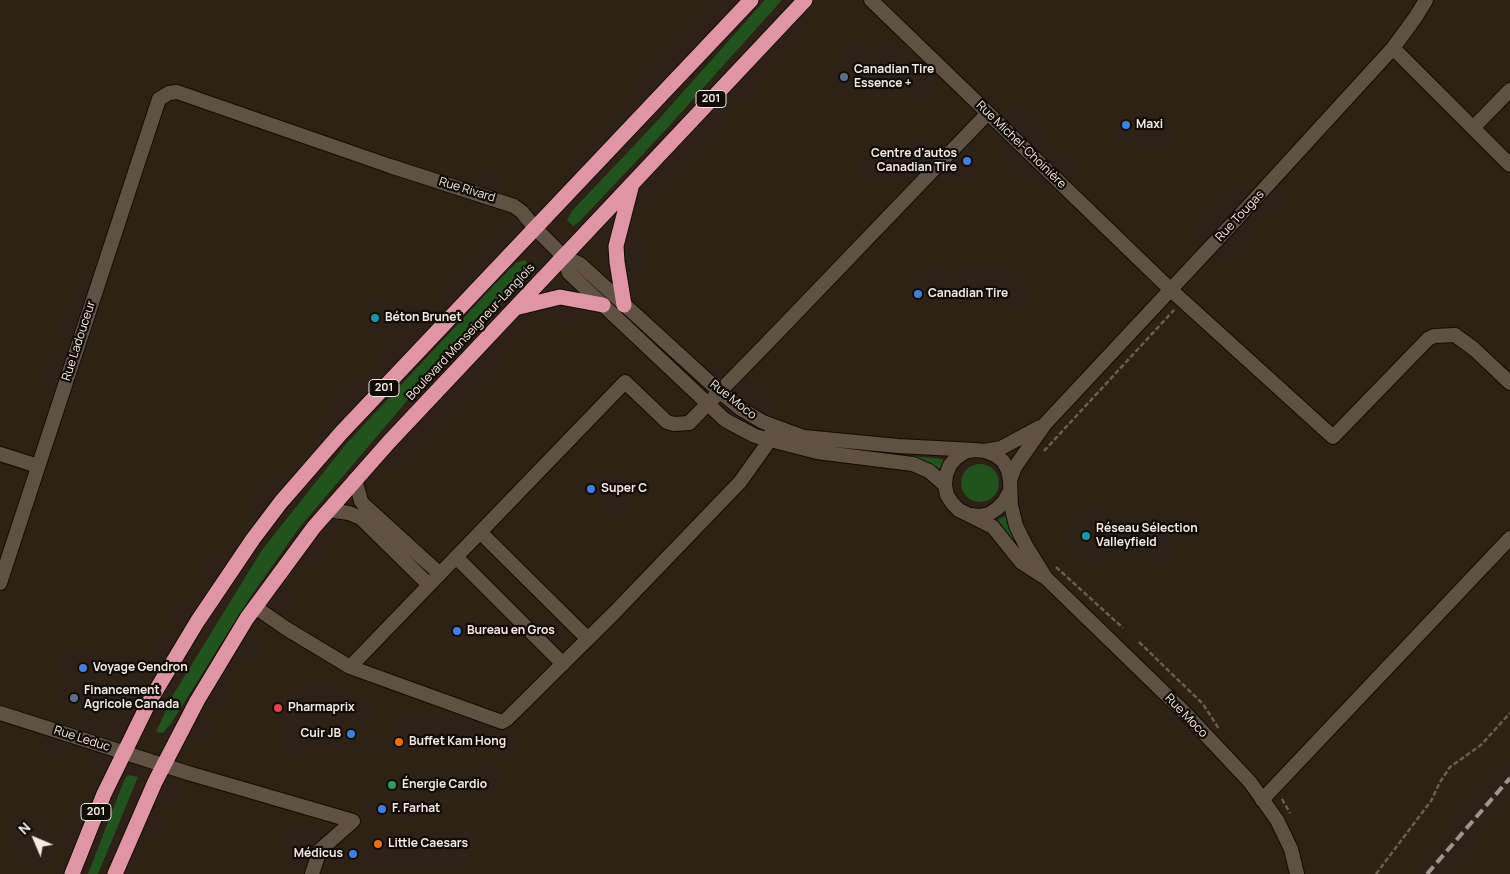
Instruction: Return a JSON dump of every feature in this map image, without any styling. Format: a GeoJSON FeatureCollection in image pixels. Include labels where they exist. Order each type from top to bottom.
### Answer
{"type":"FeatureCollection","features":[{"type":"Feature","properties":{"kind":"highway","name":"Boulevard Monseigneur-Langlois"},"geometry":{"type":"LineString","coordinates":[[72,874],[101,801],[123,752],[149,702],[182,645],[242,554],[280,502],[318,458],[751,0]]}},
{"type":"Feature","properties":{"kind":"highway","name":"Boulevard Monseigneur-Langlois"},"geometry":{"type":"LineString","coordinates":[[115,874],[163,764],[201,695],[255,607],[328,510],[514,308],[806,0]]}},
{"type":"Feature","properties":{"kind":"highway"},"geometry":{"type":"LineString","coordinates":[[624,305],[616,246],[632,184]]}},
{"type":"Feature","properties":{"kind":"highway"},"geometry":{"type":"LineString","coordinates":[[514,308],[554,297],[603,305]]}},
{"type":"Feature","properties":{"kind":"street","name":"Rue Michel-Choinière"},"geometry":{"type":"LineString","coordinates":[[871,0],[1171,290],[1333,437],[1428,339],[1434,336],[1455,336],[1474,349],[1510,383]]}},
{"type":"Feature","properties":{"kind":"street","name":"Rue Tougas"},"geometry":{"type":"LineString","coordinates":[[1010,486],[1015,467],[1045,424],[1297,155],[1393,48],[1426,0]]}},
{"type":"Feature","properties":{"kind":"street"},"geometry":{"type":"LineString","coordinates":[[1393,48],[1510,165]]}},
{"type":"Feature","properties":{"kind":"street"},"geometry":{"type":"LineString","coordinates":[[1473,128],[1510,90]]}},
{"type":"Feature","properties":{"kind":"street","name":"Rue Rivard"},"geometry":{"type":"LineString","coordinates":[[159,99],[169,93],[178,92],[390,166],[509,203],[522,212],[535,228]]}},
{"type":"Feature","properties":{"kind":"street","name":"Rue Ladouceur"},"geometry":{"type":"LineString","coordinates":[[0,584],[159,99]]}},
{"type":"Feature","properties":{"kind":"street"},"geometry":{"type":"LineString","coordinates":[[350,667],[625,382],[667,422],[674,424],[688,423],[772,339],[988,113]]}},
{"type":"Feature","properties":{"kind":"street","name":"Rue Moco"},"geometry":{"type":"LineString","coordinates":[[535,228],[563,256],[580,264],[719,391],[741,409],[763,422],[804,437],[898,446],[980,450],[995,455],[1008,470],[1016,526],[1046,578]]}},
{"type":"Feature","properties":{"kind":"street","name":"Rue Moco"},"geometry":{"type":"LineString","coordinates":[[563,256],[569,272],[725,420],[741,429],[770,440],[817,452],[914,464],[928,471],[945,485],[947,495],[959,510],[993,527],[1021,562],[1046,578],[1186,714],[1250,782],[1277,820],[1291,849],[1298,874]]}},
{"type":"Feature","properties":{"kind":"street","name":"Rue Tougas"},"geometry":{"type":"LineString","coordinates":[[980,450],[1001,448],[1045,424]]}},
{"type":"Feature","properties":{"kind":"street"},"geometry":{"type":"LineString","coordinates":[[255,607],[287,629],[350,667],[502,722],[588,639],[740,482],[770,440],[773,426]]}},
{"type":"Feature","properties":{"kind":"street"},"geometry":{"type":"LineString","coordinates":[[945,485],[948,470],[956,458],[965,452],[980,450]]}},
{"type":"Feature","properties":{"kind":"street"},"geometry":{"type":"LineString","coordinates":[[0,454],[38,466]]}},
{"type":"Feature","properties":{"kind":"street"},"geometry":{"type":"LineString","coordinates":[[355,479],[361,501],[364,505],[440,574]]}},
{"type":"Feature","properties":{"kind":"street"},"geometry":{"type":"LineString","coordinates":[[968,514],[978,516],[989,514],[1005,500],[1010,486]]}},
{"type":"Feature","properties":{"kind":"street"},"geometry":{"type":"LineString","coordinates":[[328,510],[349,513],[361,518],[429,585]]}},
{"type":"Feature","properties":{"kind":"street"},"geometry":{"type":"LineString","coordinates":[[480,532],[588,639]]}},
{"type":"Feature","properties":{"kind":"street"},"geometry":{"type":"LineString","coordinates":[[1262,800],[1510,538]]}},
{"type":"Feature","properties":{"kind":"street"},"geometry":{"type":"LineString","coordinates":[[456,557],[563,664]]}},
{"type":"Feature","properties":{"kind":"street","name":"Rue Leduc"},"geometry":{"type":"LineString","coordinates":[[0,713],[352,821],[320,850],[312,874]]}},
{"type":"Feature","properties":{"kind":"path"},"geometry":{"type":"LineString","coordinates":[[1040,455],[1175,309]]}},
{"type":"Feature","properties":{"kind":"path"},"geometry":{"type":"LineString","coordinates":[[1054,566],[1123,628]]}},
{"type":"Feature","properties":{"kind":"path"},"geometry":{"type":"LineString","coordinates":[[1139,642],[1203,704],[1221,733]]}},
{"type":"Feature","properties":{"kind":"path"},"geometry":{"type":"LineString","coordinates":[[1376,874],[1431,801],[1450,767],[1481,745],[1510,713]]}},
{"type":"Feature","properties":{"kind":"green space"},"geometry":{"type":"Polygon","coordinates":[[[765,0],[782,0],[661,135],[579,222],[573,226],[567,220],[572,211],[658,120],[765,0]]]}},
{"type":"Feature","properties":{"kind":"green space"},"geometry":{"type":"Polygon","coordinates":[[[525,260],[529,265],[417,389],[299,528],[249,599],[172,722],[163,733],[156,732],[173,695],[262,550],[346,444],[496,283],[516,263],[525,260]]]}},
{"type":"Feature","properties":{"kind":"green space"},"geometry":{"type":"Polygon","coordinates":[[[899,455],[946,460],[938,471],[918,459],[899,455]]]}},
{"type":"Feature","properties":{"kind":"green space"},"geometry":{"type":"Polygon","coordinates":[[[980,464],[993,470],[999,483],[993,496],[980,502],[967,496],[961,483],[967,470],[980,464]]]}},
{"type":"Feature","properties":{"kind":"green space"},"geometry":{"type":"Polygon","coordinates":[[[1007,515],[1033,566],[996,521],[1007,515]]]}},
{"type":"Feature","properties":{"kind":"green space"},"geometry":{"type":"Polygon","coordinates":[[[127,776],[138,777],[98,874],[88,874],[123,783],[127,776]]]}},
{"type":"Feature","properties":{"kind":"railway"},"geometry":{"type":"LineString","coordinates":[[1427,874],[1510,778]]}},
{"type":"Feature","properties":{"kind":"place","name":"Canadian Tire Essence +"},"geometry":{"type":"Point","coordinates":[844,77]}},
{"type":"Feature","properties":{"kind":"place","name":"Maxi"},"geometry":{"type":"Point","coordinates":[1126,125]}},
{"type":"Feature","properties":{"kind":"place","name":"Centre d'autos Canadian Tire"},"geometry":{"type":"Point","coordinates":[967,161]}},
{"type":"Feature","properties":{"kind":"place","name":"Canadian Tire"},"geometry":{"type":"Point","coordinates":[918,294]}},
{"type":"Feature","properties":{"kind":"place","name":"Béton Brunet"},"geometry":{"type":"Point","coordinates":[375,318]}},
{"type":"Feature","properties":{"kind":"place","name":"Super C"},"geometry":{"type":"Point","coordinates":[591,489]}},
{"type":"Feature","properties":{"kind":"place","name":"Réseau Sélection Valleyfield"},"geometry":{"type":"Point","coordinates":[1086,536]}},
{"type":"Feature","properties":{"kind":"place","name":"Bureau en Gros"},"geometry":{"type":"Point","coordinates":[457,631]}},
{"type":"Feature","properties":{"kind":"place","name":"Voyage Gendron"},"geometry":{"type":"Point","coordinates":[83,668]}},
{"type":"Feature","properties":{"kind":"place","name":"Financement Agricole Canada"},"geometry":{"type":"Point","coordinates":[74,698]}},
{"type":"Feature","properties":{"kind":"place","name":"Pharmaprix"},"geometry":{"type":"Point","coordinates":[278,708]}},
{"type":"Feature","properties":{"kind":"place","name":"Cuir JB"},"geometry":{"type":"Point","coordinates":[351,734]}},
{"type":"Feature","properties":{"kind":"place","name":"Buffet Kam Hong"},"geometry":{"type":"Point","coordinates":[399,742]}},
{"type":"Feature","properties":{"kind":"place","name":"Énergie Cardio"},"geometry":{"type":"Point","coordinates":[392,785]}},
{"type":"Feature","properties":{"kind":"place","name":"F. Farhat"},"geometry":{"type":"Point","coordinates":[382,809]}},
{"type":"Feature","properties":{"kind":"place","name":"Little Caesars"},"geometry":{"type":"Point","coordinates":[378,844]}},
{"type":"Feature","properties":{"kind":"place","name":"Médicus"},"geometry":{"type":"Point","coordinates":[353,854]}}]}
